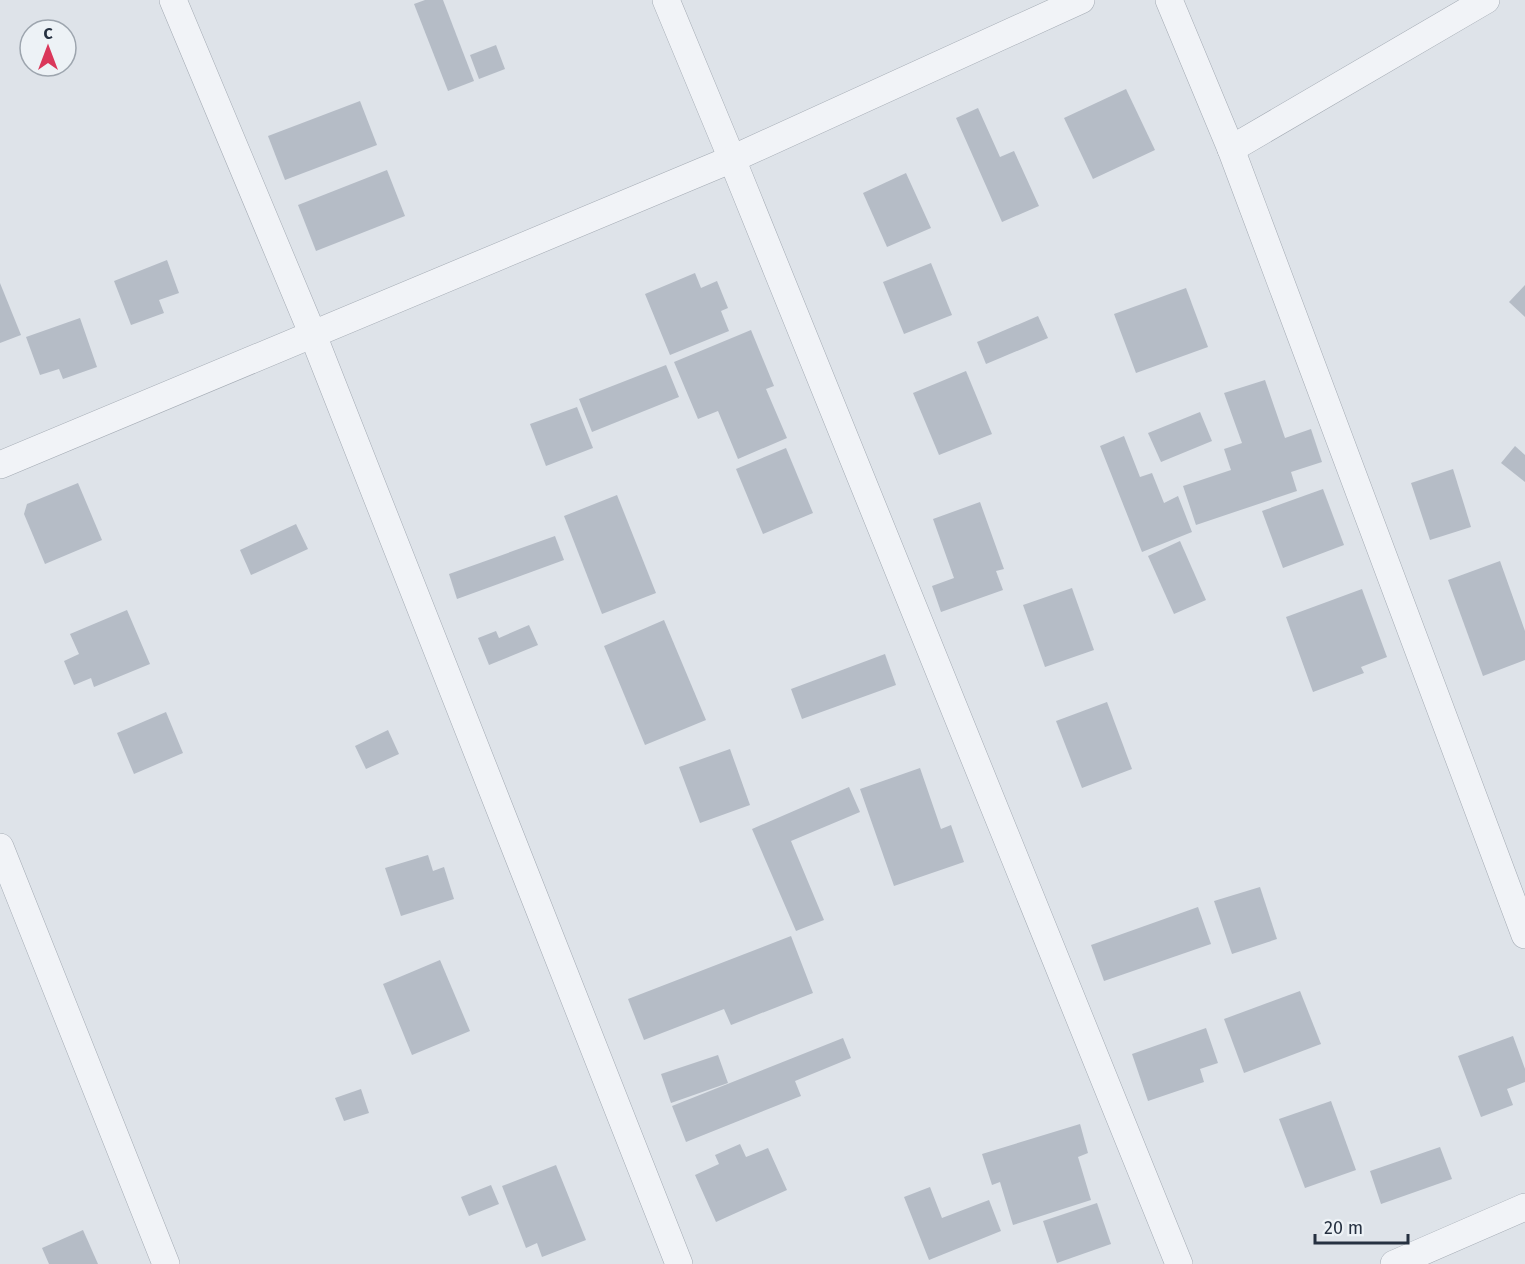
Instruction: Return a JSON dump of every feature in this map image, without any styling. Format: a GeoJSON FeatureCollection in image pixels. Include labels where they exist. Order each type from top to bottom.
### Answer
{"type":"FeatureCollection","features":[{"type":"Feature","properties":{"kind":"street"},"geometry":{"type":"LineString","coordinates":[[173,0],[313,336],[679,1264]]}},
{"type":"Feature","properties":{"kind":"street"},"geometry":{"type":"LineString","coordinates":[[666,0],[1179,1264]]}},
{"type":"Feature","properties":{"kind":"street"},"geometry":{"type":"LineString","coordinates":[[0,465],[732,159],[1081,0]]}},
{"type":"Feature","properties":{"kind":"street"},"geometry":{"type":"LineString","coordinates":[[1169,0],[1231,149],[1525,935]]}},
{"type":"Feature","properties":{"kind":"street"},"geometry":{"type":"LineString","coordinates":[[1231,149],[1486,0]]}},
{"type":"Feature","properties":{"kind":"street"},"geometry":{"type":"LineString","coordinates":[[0,847],[166,1264]]}},
{"type":"Feature","properties":{"kind":"street"},"geometry":{"type":"LineString","coordinates":[[1394,1264],[1525,1207]]}},
{"type":"Feature","properties":{"kind":"building"},"geometry":{"type":"Polygon","coordinates":[[[425,0],[443,0],[474,81],[448,91],[414,4],[425,0]]]}},
{"type":"Feature","properties":{"kind":"building"},"geometry":{"type":"Polygon","coordinates":[[[496,45],[505,69],[479,79],[470,55],[496,45]]]}},
{"type":"Feature","properties":{"kind":"building"},"geometry":{"type":"Polygon","coordinates":[[[1126,89],[1155,150],[1093,179],[1064,118],[1126,89]]]}},
{"type":"Feature","properties":{"kind":"building"},"geometry":{"type":"Polygon","coordinates":[[[360,101],[377,145],[285,180],[268,136],[360,101]]]}},
{"type":"Feature","properties":{"kind":"building"},"geometry":{"type":"Polygon","coordinates":[[[978,108],[1000,157],[1014,151],[1039,206],[1002,222],[956,118],[978,108]]]}},
{"type":"Feature","properties":{"kind":"building"},"geometry":{"type":"Polygon","coordinates":[[[387,170],[405,216],[316,251],[298,205],[387,170]]]}},
{"type":"Feature","properties":{"kind":"building"},"geometry":{"type":"Polygon","coordinates":[[[906,173],[931,228],[887,247],[863,193],[906,173]]]}},
{"type":"Feature","properties":{"kind":"building"},"geometry":{"type":"Polygon","coordinates":[[[167,260],[179,293],[159,300],[164,313],[131,325],[114,281],[167,260]]]}},
{"type":"Feature","properties":{"kind":"building"},"geometry":{"type":"Polygon","coordinates":[[[931,263],[952,315],[904,334],[883,282],[931,263]]]}},
{"type":"Feature","properties":{"kind":"building"},"geometry":{"type":"Polygon","coordinates":[[[695,273],[701,288],[717,281],[728,308],[721,311],[729,331],[670,355],[645,294],[695,273]]]}},
{"type":"Feature","properties":{"kind":"building"},"geometry":{"type":"Polygon","coordinates":[[[0,283],[21,335],[0,343],[0,283]]]}},
{"type":"Feature","properties":{"kind":"building"},"geometry":{"type":"Polygon","coordinates":[[[1525,285],[1525,317],[1509,302],[1525,285]]]}},
{"type":"Feature","properties":{"kind":"building"},"geometry":{"type":"Polygon","coordinates":[[[1186,288],[1208,347],[1136,373],[1114,314],[1186,288]]]}},
{"type":"Feature","properties":{"kind":"building"},"geometry":{"type":"Polygon","coordinates":[[[1038,316],[1048,338],[986,364],[977,342],[1038,316]]]}},
{"type":"Feature","properties":{"kind":"building"},"geometry":{"type":"Polygon","coordinates":[[[80,318],[97,367],[63,379],[59,369],[40,375],[26,337],[80,318]]]}},
{"type":"Feature","properties":{"kind":"building"},"geometry":{"type":"Polygon","coordinates":[[[751,330],[774,386],[766,389],[787,438],[738,459],[718,411],[698,419],[674,362],[751,330]]]}},
{"type":"Feature","properties":{"kind":"building"},"geometry":{"type":"Polygon","coordinates":[[[666,365],[679,397],[592,432],[579,399],[666,365]]]}},
{"type":"Feature","properties":{"kind":"building"},"geometry":{"type":"Polygon","coordinates":[[[966,371],[992,434],[939,455],[913,393],[966,371]]]}},
{"type":"Feature","properties":{"kind":"building"},"geometry":{"type":"Polygon","coordinates":[[[1265,380],[1285,438],[1311,429],[1322,462],[1291,472],[1297,491],[1196,525],[1183,486],[1231,470],[1224,449],[1242,443],[1224,393],[1265,380]]]}},
{"type":"Feature","properties":{"kind":"building"},"geometry":{"type":"Polygon","coordinates":[[[577,407],[593,448],[546,466],[530,424],[577,407]]]}},
{"type":"Feature","properties":{"kind":"building"},"geometry":{"type":"Polygon","coordinates":[[[1200,412],[1212,441],[1161,462],[1148,433],[1200,412]]]}},
{"type":"Feature","properties":{"kind":"building"},"geometry":{"type":"Polygon","coordinates":[[[1124,436],[1140,477],[1152,473],[1164,503],[1178,496],[1192,532],[1142,552],[1100,446],[1124,436]]]}},
{"type":"Feature","properties":{"kind":"building"},"geometry":{"type":"Polygon","coordinates":[[[1515,446],[1525,455],[1525,482],[1501,463],[1515,446]]]}},
{"type":"Feature","properties":{"kind":"building"},"geometry":{"type":"Polygon","coordinates":[[[786,448],[813,513],[763,534],[736,469],[786,448]]]}},
{"type":"Feature","properties":{"kind":"building"},"geometry":{"type":"Polygon","coordinates":[[[1453,469],[1471,527],[1430,540],[1411,483],[1453,469]]]}},
{"type":"Feature","properties":{"kind":"building"},"geometry":{"type":"Polygon","coordinates":[[[78,483],[102,540],[45,564],[24,514],[27,504],[78,483]]]}},
{"type":"Feature","properties":{"kind":"building"},"geometry":{"type":"Polygon","coordinates":[[[1323,489],[1344,545],[1283,568],[1262,511],[1323,489]]]}},
{"type":"Feature","properties":{"kind":"building"},"geometry":{"type":"Polygon","coordinates":[[[617,495],[656,593],[602,614],[564,516],[617,495]]]}},
{"type":"Feature","properties":{"kind":"building"},"geometry":{"type":"Polygon","coordinates":[[[980,502],[1004,569],[996,571],[1003,590],[941,612],[932,586],[954,578],[933,519],[980,502]]]}},
{"type":"Feature","properties":{"kind":"building"},"geometry":{"type":"Polygon","coordinates":[[[296,524],[308,549],[251,575],[240,550],[296,524]]]}},
{"type":"Feature","properties":{"kind":"building"},"geometry":{"type":"Polygon","coordinates":[[[555,536],[564,560],[457,599],[449,574],[555,536]]]}},
{"type":"Feature","properties":{"kind":"building"},"geometry":{"type":"Polygon","coordinates":[[[1180,541],[1206,600],[1174,614],[1148,556],[1180,541]]]}},
{"type":"Feature","properties":{"kind":"building"},"geometry":{"type":"Polygon","coordinates":[[[1500,561],[1525,631],[1525,660],[1483,676],[1448,580],[1500,561]]]}},
{"type":"Feature","properties":{"kind":"building"},"geometry":{"type":"Polygon","coordinates":[[[1072,588],[1094,650],[1045,667],[1023,605],[1072,588]]]}},
{"type":"Feature","properties":{"kind":"building"},"geometry":{"type":"Polygon","coordinates":[[[1362,589],[1387,657],[1361,667],[1364,673],[1313,692],[1286,617],[1362,589]]]}},
{"type":"Feature","properties":{"kind":"building"},"geometry":{"type":"Polygon","coordinates":[[[127,610],[150,664],[94,687],[91,678],[74,685],[64,661],[79,654],[70,634],[127,610]]]}},
{"type":"Feature","properties":{"kind":"building"},"geometry":{"type":"Polygon","coordinates":[[[664,620],[706,720],[645,745],[604,646],[664,620]]]}},
{"type":"Feature","properties":{"kind":"building"},"geometry":{"type":"Polygon","coordinates":[[[529,625],[538,645],[489,665],[478,638],[496,631],[499,638],[529,625]]]}},
{"type":"Feature","properties":{"kind":"building"},"geometry":{"type":"Polygon","coordinates":[[[885,654],[896,685],[802,719],[791,689],[885,654]]]}},
{"type":"Feature","properties":{"kind":"building"},"geometry":{"type":"Polygon","coordinates":[[[1107,702],[1132,769],[1082,788],[1056,721],[1107,702]]]}},
{"type":"Feature","properties":{"kind":"building"},"geometry":{"type":"Polygon","coordinates":[[[166,712],[183,753],[134,774],[117,733],[166,712]]]}},
{"type":"Feature","properties":{"kind":"building"},"geometry":{"type":"Polygon","coordinates":[[[388,730],[399,754],[366,769],[355,746],[388,730]]]}},
{"type":"Feature","properties":{"kind":"building"},"geometry":{"type":"Polygon","coordinates":[[[730,749],[750,805],[700,823],[679,767],[730,749]]]}},
{"type":"Feature","properties":{"kind":"building"},"geometry":{"type":"Polygon","coordinates":[[[920,768],[941,829],[951,825],[964,862],[894,886],[860,789],[920,768]]]}},
{"type":"Feature","properties":{"kind":"building"},"geometry":{"type":"Polygon","coordinates":[[[849,787],[860,812],[791,841],[824,920],[796,931],[752,829],[849,787]]]}},
{"type":"Feature","properties":{"kind":"building"},"geometry":{"type":"Polygon","coordinates":[[[428,855],[433,871],[444,867],[454,899],[401,916],[385,868],[428,855]]]}},
{"type":"Feature","properties":{"kind":"building"},"geometry":{"type":"Polygon","coordinates":[[[1260,887],[1277,939],[1232,954],[1214,901],[1260,887]]]}},
{"type":"Feature","properties":{"kind":"building"},"geometry":{"type":"Polygon","coordinates":[[[1198,907],[1211,944],[1104,981],[1091,945],[1198,907]]]}},
{"type":"Feature","properties":{"kind":"building"},"geometry":{"type":"Polygon","coordinates":[[[791,936],[813,993],[731,1025],[724,1009],[644,1040],[628,999],[791,936]]]}},
{"type":"Feature","properties":{"kind":"building"},"geometry":{"type":"Polygon","coordinates":[[[440,960],[470,1031],[412,1055],[383,984],[440,960]]]}},
{"type":"Feature","properties":{"kind":"building"},"geometry":{"type":"Polygon","coordinates":[[[1300,991],[1321,1044],[1244,1073],[1224,1019],[1300,991]]]}},
{"type":"Feature","properties":{"kind":"building"},"geometry":{"type":"Polygon","coordinates":[[[1206,1028],[1218,1063],[1200,1069],[1204,1082],[1148,1101],[1132,1054],[1206,1028]]]}},
{"type":"Feature","properties":{"kind":"building"},"geometry":{"type":"Polygon","coordinates":[[[1513,1036],[1525,1069],[1525,1082],[1507,1089],[1513,1105],[1481,1117],[1458,1056],[1513,1036]]]}},
{"type":"Feature","properties":{"kind":"building"},"geometry":{"type":"Polygon","coordinates":[[[843,1038],[851,1058],[795,1081],[801,1096],[686,1142],[672,1106],[843,1038]]]}},
{"type":"Feature","properties":{"kind":"building"},"geometry":{"type":"Polygon","coordinates":[[[718,1055],[728,1083],[671,1103],[661,1074],[718,1055]]]}},
{"type":"Feature","properties":{"kind":"building"},"geometry":{"type":"Polygon","coordinates":[[[361,1089],[369,1113],[344,1121],[335,1098],[361,1089]]]}},
{"type":"Feature","properties":{"kind":"building"},"geometry":{"type":"Polygon","coordinates":[[[1331,1101],[1356,1170],[1305,1188],[1279,1119],[1331,1101]]]}},
{"type":"Feature","properties":{"kind":"building"},"geometry":{"type":"Polygon","coordinates":[[[1080,1124],[1088,1153],[1078,1157],[1091,1200],[1013,1225],[1000,1182],[992,1185],[982,1154],[1080,1124]]]}},
{"type":"Feature","properties":{"kind":"building"},"geometry":{"type":"Polygon","coordinates":[[[740,1144],[746,1157],[768,1148],[787,1190],[716,1222],[695,1175],[719,1164],[715,1155],[740,1144]]]}},
{"type":"Feature","properties":{"kind":"building"},"geometry":{"type":"Polygon","coordinates":[[[1440,1147],[1452,1179],[1381,1204],[1370,1171],[1440,1147]]]}},
{"type":"Feature","properties":{"kind":"building"},"geometry":{"type":"Polygon","coordinates":[[[556,1165],[586,1240],[542,1257],[537,1243],[526,1248],[502,1186],[556,1165]]]}},
{"type":"Feature","properties":{"kind":"building"},"geometry":{"type":"Polygon","coordinates":[[[491,1185],[499,1204],[469,1216],[461,1197],[491,1185]]]}},
{"type":"Feature","properties":{"kind":"building"},"geometry":{"type":"Polygon","coordinates":[[[930,1187],[942,1218],[989,1200],[1001,1231],[929,1260],[904,1197],[930,1187]]]}},
{"type":"Feature","properties":{"kind":"building"},"geometry":{"type":"Polygon","coordinates":[[[1097,1203],[1111,1244],[1057,1263],[1043,1221],[1097,1203]]]}},
{"type":"Feature","properties":{"kind":"building"},"geometry":{"type":"Polygon","coordinates":[[[83,1230],[98,1264],[49,1264],[42,1248],[83,1230]]]}}]}
